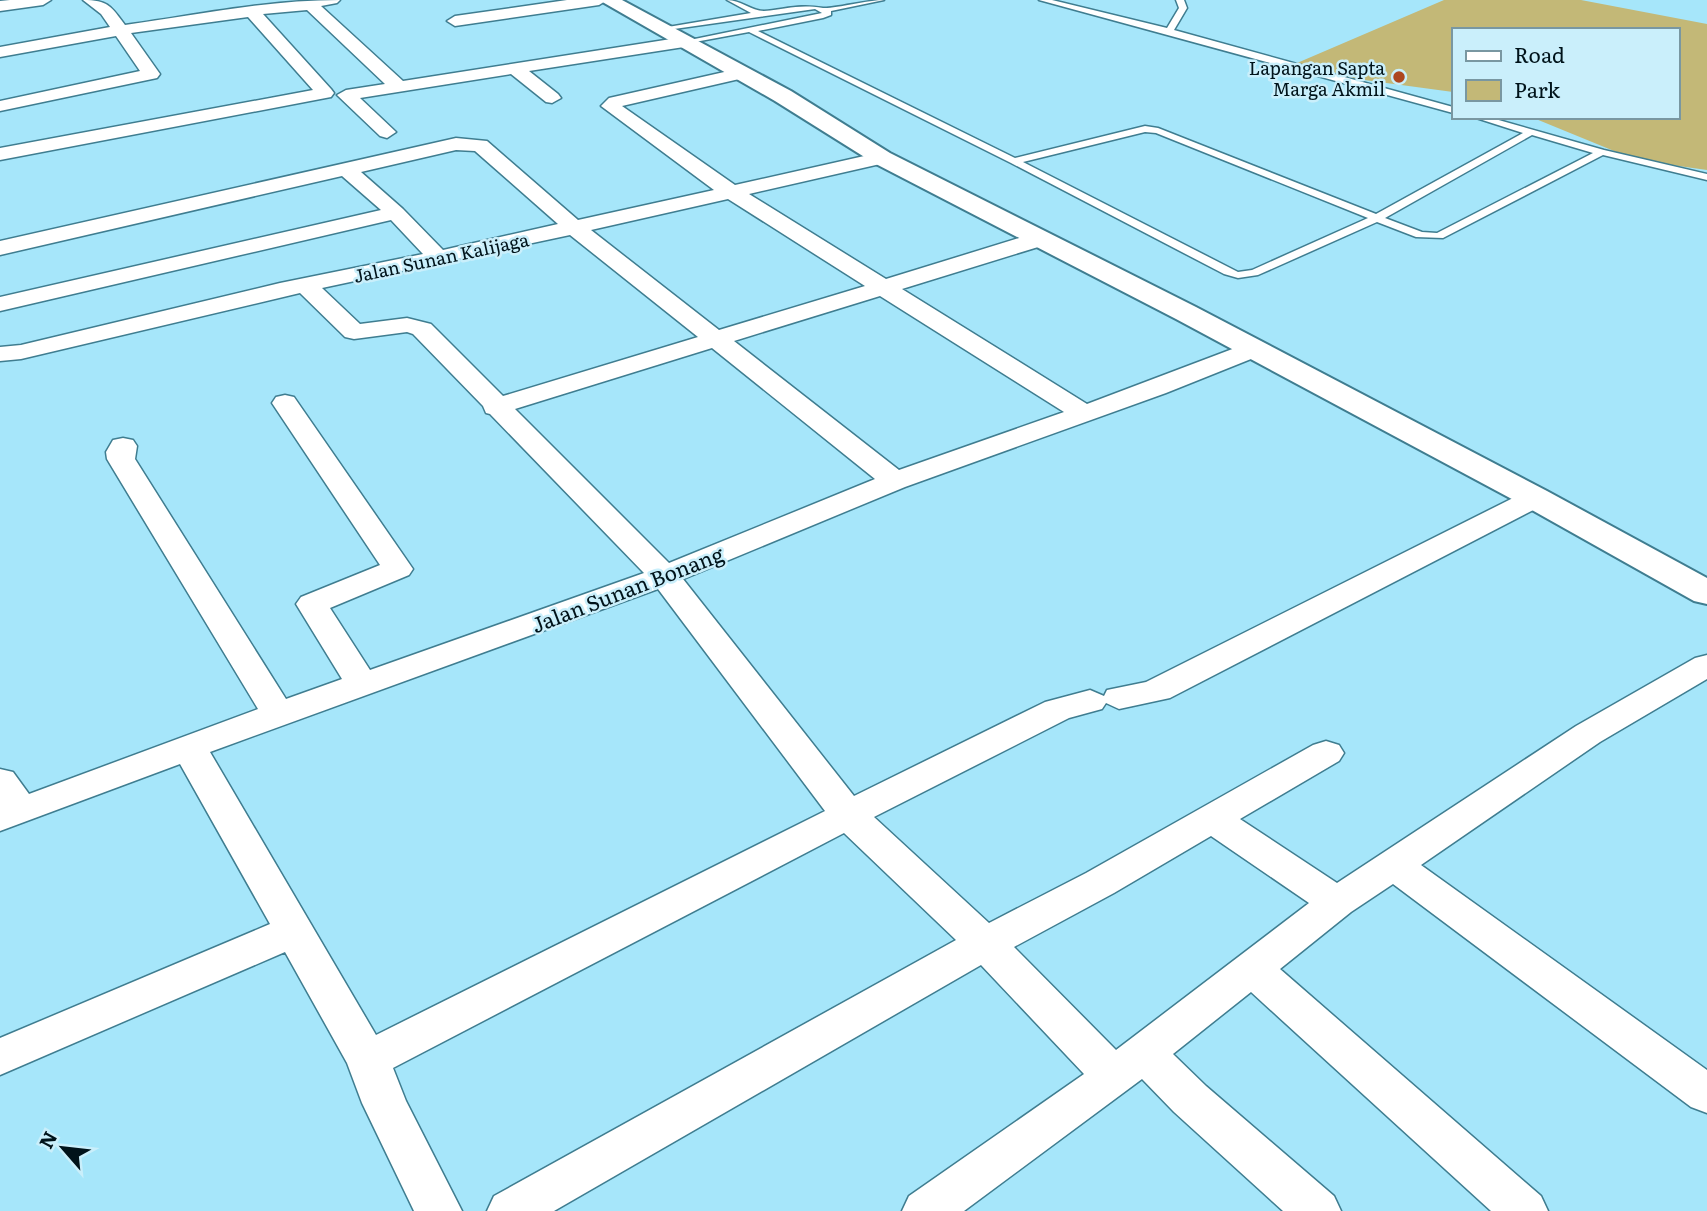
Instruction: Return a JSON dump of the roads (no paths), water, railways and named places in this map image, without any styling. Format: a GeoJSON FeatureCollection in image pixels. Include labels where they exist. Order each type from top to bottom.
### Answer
{"type":"FeatureCollection","features":[{"type":"Feature","properties":{"kind":"main road"},"geometry":{"type":"LineString","coordinates":[[608,0],[742,73],[882,158],[1535,498],[1707,593]]}},
{"type":"Feature","properties":{"kind":"street"},"geometry":{"type":"LineString","coordinates":[[0,6],[43,0]]}},
{"type":"Feature","properties":{"kind":"street"},"geometry":{"type":"LineString","coordinates":[[0,106],[90,100],[151,74],[107,11],[91,0]]}},
{"type":"Feature","properties":{"kind":"street"},"geometry":{"type":"LineString","coordinates":[[0,51],[284,3],[332,0]]}},
{"type":"Feature","properties":{"kind":"street"},"geometry":{"type":"LineString","coordinates":[[455,21],[599,0]]}},
{"type":"Feature","properties":{"kind":"street"},"geometry":{"type":"LineString","coordinates":[[284,3],[311,5],[398,86]]}},
{"type":"Feature","properties":{"kind":"street"},"geometry":{"type":"LineString","coordinates":[[0,154],[325,93],[251,10]]}},
{"type":"Feature","properties":{"kind":"street"},"geometry":{"type":"LineString","coordinates":[[387,132],[346,95],[505,69],[672,36]]}},
{"type":"Feature","properties":{"kind":"street"},"geometry":{"type":"LineString","coordinates":[[480,53],[552,98]]}},
{"type":"Feature","properties":{"kind":"street"},"geometry":{"type":"LineString","coordinates":[[742,73],[615,102],[610,106],[731,192],[1083,413]]}},
{"type":"Feature","properties":{"kind":"street"},"geometry":{"type":"LineString","coordinates":[[90,100],[119,131]]}},
{"type":"Feature","properties":{"kind":"street"},"geometry":{"type":"LineString","coordinates":[[0,248],[456,144],[480,145],[575,228],[895,481]]}},
{"type":"Feature","properties":{"kind":"street","name":"Jalan Sunan Kalijaga"},"geometry":{"type":"LineString","coordinates":[[0,354],[21,352],[305,285],[575,228],[882,158]]}},
{"type":"Feature","properties":{"kind":"street"},"geometry":{"type":"LineString","coordinates":[[346,169],[396,213],[438,258]]}},
{"type":"Feature","properties":{"kind":"street"},"geometry":{"type":"LineString","coordinates":[[0,303],[396,213]]}},
{"type":"Feature","properties":{"kind":"street"},"geometry":{"type":"LineString","coordinates":[[495,407],[1040,239]]}},
{"type":"Feature","properties":{"kind":"street"},"geometry":{"type":"LineString","coordinates":[[305,285],[354,332],[407,325],[418,327],[664,576],[848,815],[985,943],[1128,1064],[1190,1099],[1317,1211]]}},
{"type":"Feature","properties":{"kind":"street","name":"Jalan Sunan Bonang"},"geometry":{"type":"LineString","coordinates":[[7,803],[190,749],[278,714],[664,576],[895,481],[1157,388],[1252,350]]}},
{"type":"Feature","properties":{"kind":"street"},"geometry":{"type":"LineString","coordinates":[[285,403],[398,569],[312,604],[362,684]]}},
{"type":"Feature","properties":{"kind":"street"},"geometry":{"type":"LineString","coordinates":[[123,446],[121,458],[278,714]]}},
{"type":"Feature","properties":{"kind":"street"},"geometry":{"type":"LineString","coordinates":[[368,1060],[1057,710],[1158,690],[1535,498]]}},
{"type":"Feature","properties":{"kind":"street"},"geometry":{"type":"LineString","coordinates":[[926,1211],[1072,1108],[1337,902],[1588,734],[1707,665]]}},
{"type":"Feature","properties":{"kind":"street"},"geometry":{"type":"LineString","coordinates":[[190,749],[368,1060],[384,1103],[438,1211]]}},
{"type":"Feature","properties":{"kind":"street"},"geometry":{"type":"LineString","coordinates":[[511,1211],[985,943],[1066,904],[1326,753]]}},
{"type":"Feature","properties":{"kind":"street"},"geometry":{"type":"LineString","coordinates":[[1212,818],[1337,902]]}},
{"type":"Feature","properties":{"kind":"street"},"geometry":{"type":"LineString","coordinates":[[1392,864],[1707,1094]]}},
{"type":"Feature","properties":{"kind":"street"},"geometry":{"type":"LineString","coordinates":[[0,1057],[294,931]]}},
{"type":"Feature","properties":{"kind":"street"},"geometry":{"type":"LineString","coordinates":[[1251,968],[1524,1211]]}},
{"type":"Feature","properties":{"kind":"lane"},"geometry":{"type":"LineString","coordinates":[[732,0],[777,23]]}},
{"type":"Feature","properties":{"kind":"lane"},"geometry":{"type":"LineString","coordinates":[[672,36],[758,13],[809,7],[825,10],[880,0]]}},
{"type":"Feature","properties":{"kind":"lane"},"geometry":{"type":"LineString","coordinates":[[1043,0],[1169,31],[1452,110]]}},
{"type":"Feature","properties":{"kind":"lane"},"geometry":{"type":"LineString","coordinates":[[1169,31],[1183,8],[1180,0]]}},
{"type":"Feature","properties":{"kind":"lane"},"geometry":{"type":"LineString","coordinates":[[672,36],[750,29],[825,16],[828,13],[825,10]]}},
{"type":"Feature","properties":{"kind":"lane"},"geometry":{"type":"LineString","coordinates":[[750,29],[1014,161],[1217,267],[1238,275],[1254,273],[1377,218],[1530,134]]}},
{"type":"Feature","properties":{"kind":"lane"},"geometry":{"type":"LineString","coordinates":[[1482,119],[1530,134],[1707,177]]}},
{"type":"Feature","properties":{"kind":"lane"},"geometry":{"type":"LineString","coordinates":[[1014,161],[1145,129],[1153,130],[1420,235],[1439,236],[1602,152]]}},
{"type":"Feature","properties":{"kind":"place","name":"Lapangan Sapta Marga Akmil"},"geometry":{"type":"Point","coordinates":[1399,77]}}]}
